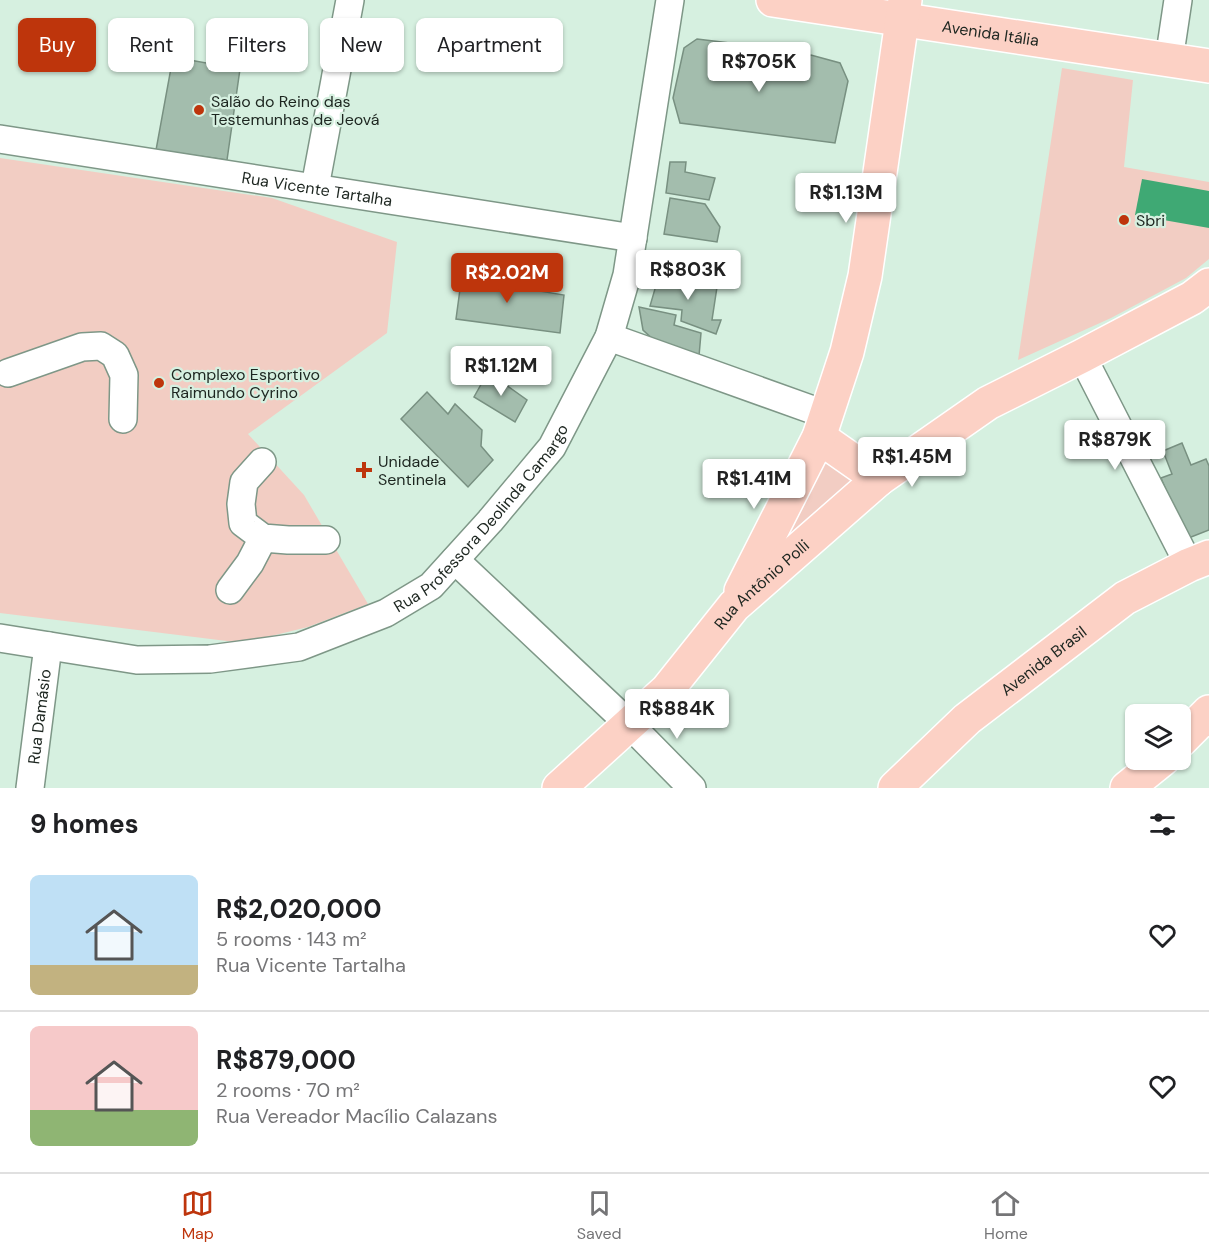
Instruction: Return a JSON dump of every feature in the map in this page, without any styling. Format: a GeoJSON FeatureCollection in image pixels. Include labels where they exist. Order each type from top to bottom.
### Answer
{"type":"FeatureCollection","features":[{"type":"Feature","properties":{"kind":"main road","name":"Avenida Itália"},"geometry":{"type":"LineString","coordinates":[[773,0],[903,9],[1209,66]]}},
{"type":"Feature","properties":{"kind":"main road"},"geometry":{"type":"LineString","coordinates":[[734,606],[823,426],[848,352],[865,276],[903,9]]}},
{"type":"Feature","properties":{"kind":"main road","name":"Rua Antônio Polli"},"geometry":{"type":"LineString","coordinates":[[559,788],[667,690],[734,606],[879,479],[988,403],[1192,298],[1209,285]]}},
{"type":"Feature","properties":{"kind":"main road"},"geometry":{"type":"LineString","coordinates":[[823,426],[879,479]]}},
{"type":"Feature","properties":{"kind":"main road","name":"Avenida Brasil"},"geometry":{"type":"LineString","coordinates":[[895,788],[967,719],[1125,598],[1199,561]]}},
{"type":"Feature","properties":{"kind":"main road"},"geometry":{"type":"LineString","coordinates":[[1191,730],[1209,712]]}},
{"type":"Feature","properties":{"kind":"main road"},"geometry":{"type":"LineString","coordinates":[[1127,788],[1149,770]]}},
{"type":"Feature","properties":{"kind":"street"},"geometry":{"type":"LineString","coordinates":[[315,187],[350,0]]}},
{"type":"Feature","properties":{"kind":"street","name":"Rua Professora Deolinda Camargo"},"geometry":{"type":"LineString","coordinates":[[0,638],[137,660],[210,659],[299,647],[386,613],[431,586],[490,521],[552,447],[609,337],[627,274],[669,0]]}},
{"type":"Feature","properties":{"kind":"street"},"geometry":{"type":"LineString","coordinates":[[1169,60],[1178,0]]}},
{"type":"Feature","properties":{"kind":"street","name":"Rua Vicente Tartalha"},"geometry":{"type":"LineString","coordinates":[[0,138],[633,238]]}},
{"type":"Feature","properties":{"kind":"street"},"geometry":{"type":"LineString","coordinates":[[609,337],[823,426]]}},
{"type":"Feature","properties":{"kind":"street"},"geometry":{"type":"LineString","coordinates":[[8,373],[82,347],[101,346],[115,355],[124,375],[123,419]]}},
{"type":"Feature","properties":{"kind":"street"},"geometry":{"type":"LineString","coordinates":[[1082,356],[1199,561]]}},
{"type":"Feature","properties":{"kind":"street"},"geometry":{"type":"LineString","coordinates":[[262,462],[244,482],[241,504],[243,524],[263,538],[326,540]]}},
{"type":"Feature","properties":{"kind":"street"},"geometry":{"type":"LineString","coordinates":[[230,590],[250,563],[263,538]]}},
{"type":"Feature","properties":{"kind":"street"},"geometry":{"type":"LineString","coordinates":[[455,560],[629,724],[692,788]]}},
{"type":"Feature","properties":{"kind":"street","name":"Rua Damásio"},"geometry":{"type":"LineString","coordinates":[[30,788],[48,646]]}},
{"type":"Feature","properties":{"kind":"shaded area","name":"Sbri"},"geometry":{"type":"Polygon","coordinates":[[[1062,68],[1133,80],[1124,167],[1209,182],[1209,259],[1186,278],[1111,318],[1018,360],[1062,68]]]}},
{"type":"Feature","properties":{"kind":"shaded area","name":"Complexo Esportivo Raimundo Cyrino"},"geometry":{"type":"Polygon","coordinates":[[[0,158],[272,198],[397,242],[387,333],[248,434],[304,495],[368,604],[308,627],[243,643],[0,613],[0,158]]]}},
{"type":"Feature","properties":{"kind":"shaded area"},"geometry":{"type":"Polygon","coordinates":[[[1142,179],[1209,191],[1209,228],[1135,215],[1142,179]]]}},
{"type":"Feature","properties":{"kind":"shaded area"},"geometry":{"type":"Polygon","coordinates":[[[820,452],[859,477],[788,538],[820,452]]]}},
{"type":"Feature","properties":{"kind":"building"},"geometry":{"type":"Polygon","coordinates":[[[697,39],[738,44],[757,59],[788,63],[811,55],[840,63],[848,81],[835,143],[680,123],[673,98],[684,48],[697,39]]]}},
{"type":"Feature","properties":{"kind":"building","name":"Salão do Reino das Testemunhas de Jeová"},"geometry":{"type":"Polygon","coordinates":[[[194,61],[206,63],[206,72],[240,72],[227,160],[156,150],[170,72],[194,72],[194,61]]]}},
{"type":"Feature","properties":{"kind":"building"},"geometry":{"type":"Polygon","coordinates":[[[670,162],[686,162],[685,172],[715,178],[709,200],[666,193],[670,162]]]}},
{"type":"Feature","properties":{"kind":"building"},"geometry":{"type":"Polygon","coordinates":[[[670,198],[705,204],[720,227],[717,242],[664,234],[670,198]]]}},
{"type":"Feature","properties":{"kind":"building"},"geometry":{"type":"Polygon","coordinates":[[[463,267],[486,268],[486,282],[564,295],[560,333],[456,319],[463,267]]]}},
{"type":"Feature","properties":{"kind":"building"},"geometry":{"type":"Polygon","coordinates":[[[659,275],[717,287],[712,320],[721,320],[716,334],[681,321],[682,310],[650,306],[659,275]]]}},
{"type":"Feature","properties":{"kind":"building"},"geometry":{"type":"Polygon","coordinates":[[[639,307],[676,315],[674,325],[701,333],[699,356],[656,342],[643,330],[639,307]]]}},
{"type":"Feature","properties":{"kind":"building"},"geometry":{"type":"Polygon","coordinates":[[[488,372],[527,400],[515,422],[474,397],[488,372]]]}},
{"type":"Feature","properties":{"kind":"building"},"geometry":{"type":"Polygon","coordinates":[[[427,392],[448,414],[455,404],[482,430],[481,446],[493,460],[468,487],[401,419],[427,392]]]}},
{"type":"Feature","properties":{"kind":"building"},"geometry":{"type":"Polygon","coordinates":[[[1182,443],[1191,465],[1206,459],[1209,466],[1209,530],[1186,539],[1161,478],[1172,474],[1163,451],[1182,443]]]}},
{"type":"Feature","properties":{"kind":"place","name":"Salão do Reino das Testemunhas de Jeová"},"geometry":{"type":"Point","coordinates":[199,110]}},
{"type":"Feature","properties":{"kind":"place","name":"Sbri"},"geometry":{"type":"Point","coordinates":[1124,220]}},
{"type":"Feature","properties":{"kind":"place","name":"Complexo Esportivo Raimundo Cyrino"},"geometry":{"type":"Point","coordinates":[159,383]}},
{"type":"Feature","properties":{"kind":"place","name":"Unidade Sentinela"},"geometry":{"type":"Point","coordinates":[364,470]}}]}
